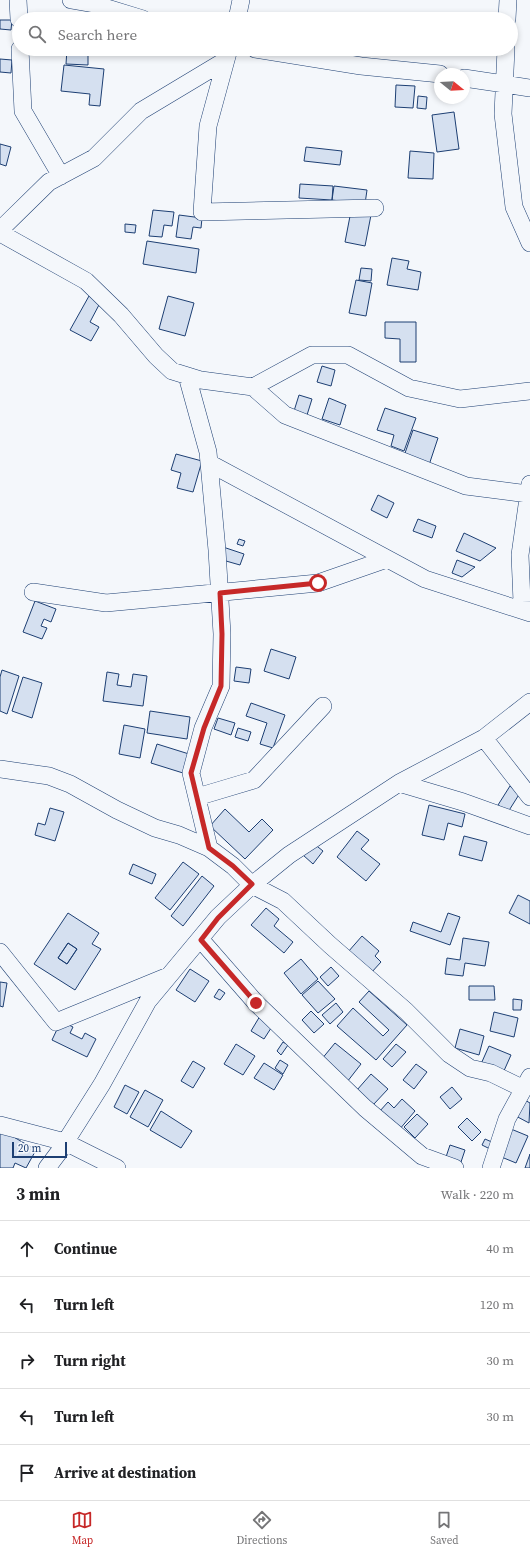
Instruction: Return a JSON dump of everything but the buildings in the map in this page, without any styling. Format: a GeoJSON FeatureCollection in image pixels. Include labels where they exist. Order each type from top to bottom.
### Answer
{"type":"FeatureCollection","features":[{"type":"Feature","properties":{"kind":"street"},"geometry":{"type":"LineString","coordinates":[[18,0],[19,12]]}},
{"type":"Feature","properties":{"kind":"street"},"geometry":{"type":"LineString","coordinates":[[71,0],[94,4],[120,12]]}},
{"type":"Feature","properties":{"kind":"street"},"geometry":{"type":"LineString","coordinates":[[239,12],[241,0]]}},
{"type":"Feature","properties":{"kind":"street"},"geometry":{"type":"LineString","coordinates":[[507,12],[508,0]]}},
{"type":"Feature","properties":{"kind":"street"},"geometry":{"type":"LineString","coordinates":[[20,56],[23,111],[61,176]]}},
{"type":"Feature","properties":{"kind":"street"},"geometry":{"type":"LineString","coordinates":[[226,56],[141,111],[94,158],[48,182],[0,231],[86,282],[121,315],[156,356],[172,371],[201,380],[254,387],[285,415],[466,486],[529,489],[520,555],[522,602],[530,611]]}},
{"type":"Feature","properties":{"kind":"street"},"geometry":{"type":"LineString","coordinates":[[228,56],[208,126],[202,212],[374,208]]}},
{"type":"Feature","properties":{"kind":"street"},"geometry":{"type":"LineString","coordinates":[[299,56],[361,66],[434,73]]}},
{"type":"Feature","properties":{"kind":"street"},"geometry":{"type":"LineString","coordinates":[[506,56],[503,114],[514,207],[530,243]]}},
{"type":"Feature","properties":{"kind":"street"},"geometry":{"type":"LineString","coordinates":[[470,79],[530,88]]}},
{"type":"Feature","properties":{"kind":"street"},"geometry":{"type":"LineString","coordinates":[[254,387],[312,355],[348,355],[409,388],[460,399],[530,391]]}},
{"type":"Feature","properties":{"kind":"street"},"geometry":{"type":"LineString","coordinates":[[187,376],[208,452],[222,634],[221,686],[204,728],[191,773],[209,848]]}},
{"type":"Feature","properties":{"kind":"street"},"geometry":{"type":"LineString","coordinates":[[209,463],[425,579],[530,611]]}},
{"type":"Feature","properties":{"kind":"street"},"geometry":{"type":"LineString","coordinates":[[33,592],[106,603],[220,593],[318,583],[387,559]]}},
{"type":"Feature","properties":{"kind":"street"},"geometry":{"type":"LineString","coordinates":[[47,1168],[102,1084],[148,1001],[218,918],[252,884],[289,855],[398,783],[484,738],[530,702]]}},
{"type":"Feature","properties":{"kind":"street"},"geometry":{"type":"LineString","coordinates":[[197,796],[254,780],[323,706]]}},
{"type":"Feature","properties":{"kind":"street"},"geometry":{"type":"LineString","coordinates":[[484,738],[530,797]]}},
{"type":"Feature","properties":{"kind":"street"},"geometry":{"type":"LineString","coordinates":[[0,769],[49,776],[70,784],[130,816],[209,848],[233,866],[252,884],[283,901],[330,945],[406,1011],[449,1054],[470,1068],[527,1083],[507,1119],[491,1168]]}},
{"type":"Feature","properties":{"kind":"street"},"geometry":{"type":"LineString","coordinates":[[398,783],[463,802],[530,826]]}},
{"type":"Feature","properties":{"kind":"street"},"geometry":{"type":"LineString","coordinates":[[201,940],[256,1003],[365,1108],[422,1156],[455,1168]]}},
{"type":"Feature","properties":{"kind":"street"},"geometry":{"type":"LineString","coordinates":[[0,953],[56,1022],[170,975]]}},
{"type":"Feature","properties":{"kind":"street"},"geometry":{"type":"LineString","coordinates":[[0,1125],[65,1142],[117,1168]]}},
{"type":"Feature","properties":{"kind":"route"},"geometry":{"type":"LineString","coordinates":[[256,1003],[201,940],[218,918],[252,884],[233,866],[209,848],[191,773],[204,728],[221,686],[222,634],[220,593],[318,583]]}}]}
